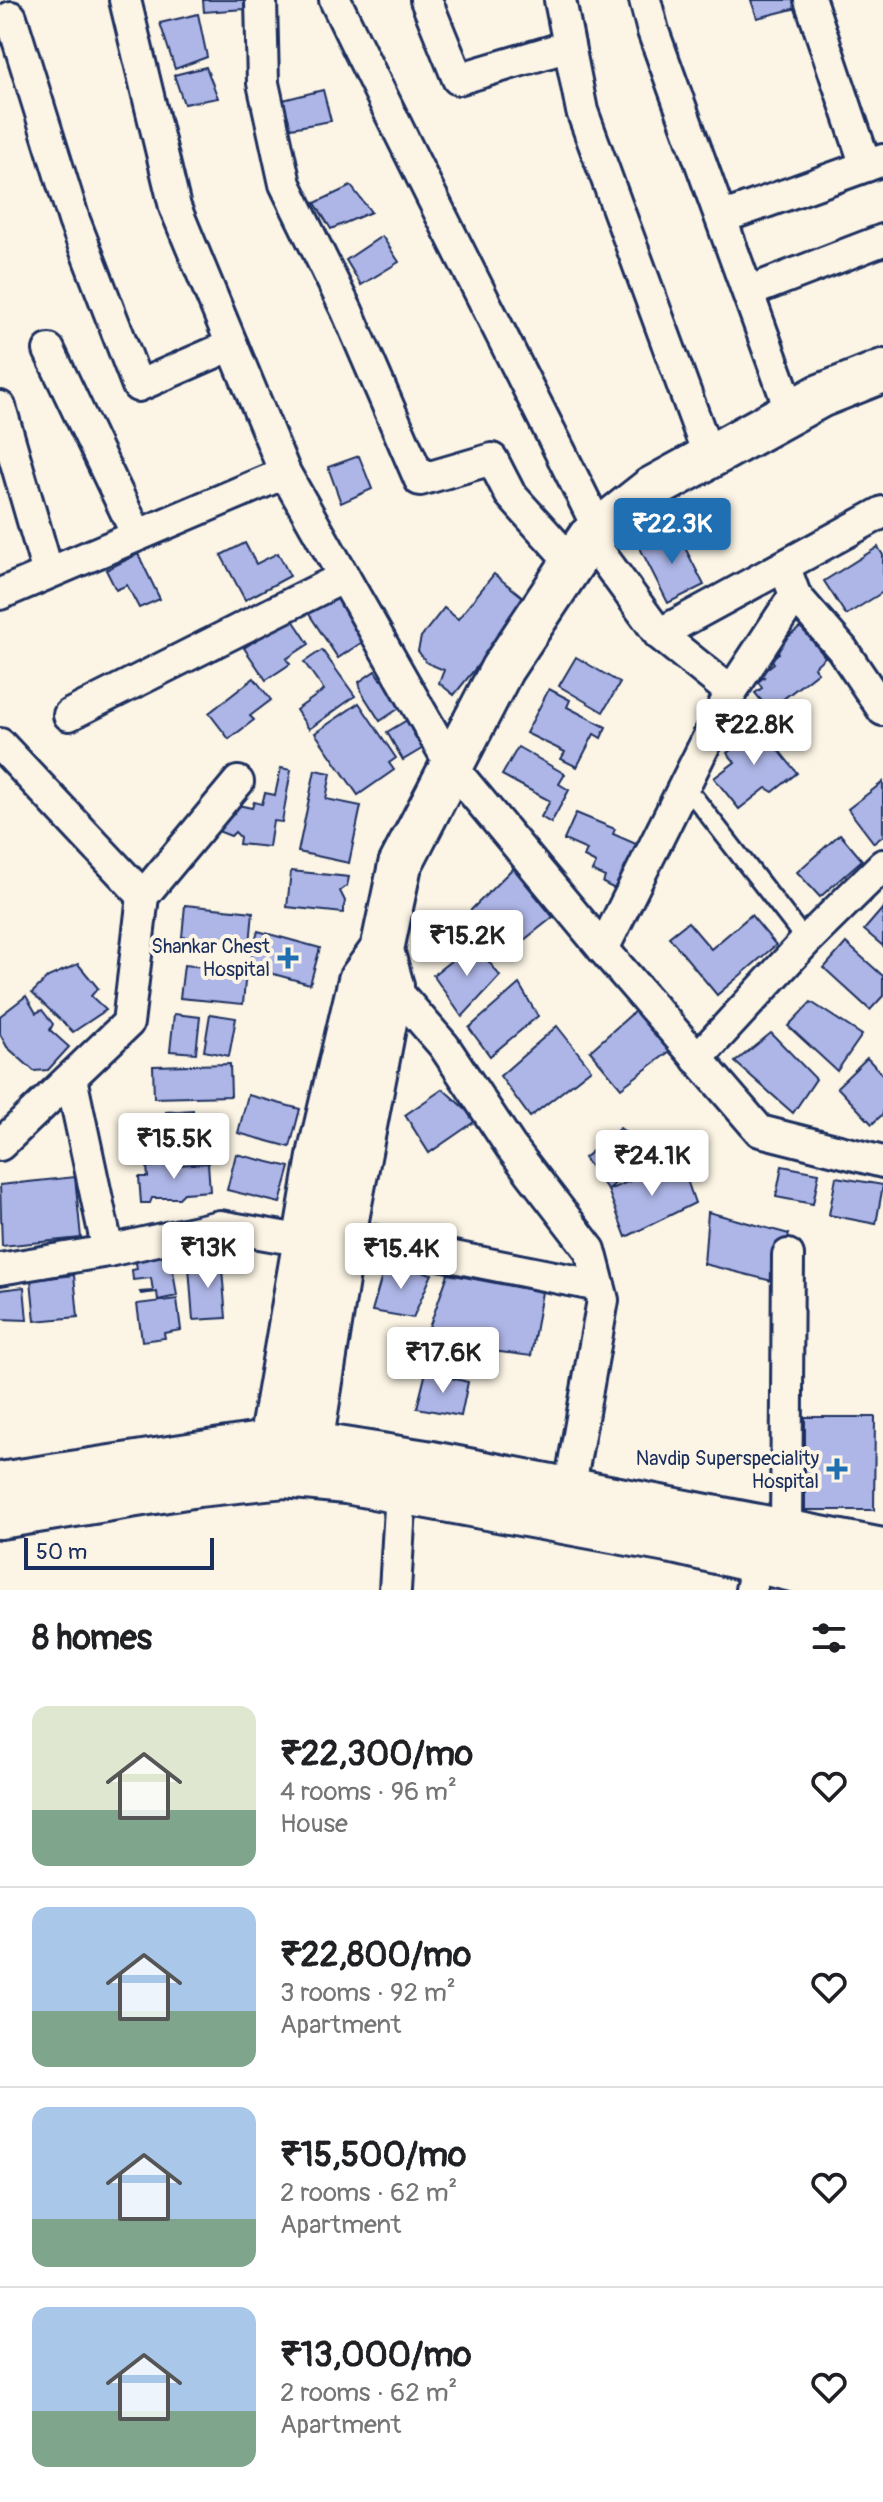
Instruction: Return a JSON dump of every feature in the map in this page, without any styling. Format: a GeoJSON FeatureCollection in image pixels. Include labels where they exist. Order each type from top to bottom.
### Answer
{"type":"FeatureCollection","features":[{"type":"Feature","properties":{"kind":"street"},"geometry":{"type":"LineString","coordinates":[[125,0],[175,207],[285,473],[452,767],[760,1131],[880,1158]]}},
{"type":"Feature","properties":{"kind":"street"},"geometry":{"type":"LineString","coordinates":[[261,0],[263,83],[285,184],[347,311],[420,480],[492,459],[510,494],[587,544]]}},
{"type":"Feature","properties":{"kind":"street"},"geometry":{"type":"LineString","coordinates":[[335,0],[403,143],[519,368],[587,544],[659,634],[731,692]]}},
{"type":"Feature","properties":{"kind":"street"},"geometry":{"type":"LineString","coordinates":[[426,0],[458,79],[569,46]]}},
{"type":"Feature","properties":{"kind":"street"},"geometry":{"type":"LineString","coordinates":[[560,0],[582,111],[709,457]]}},
{"type":"Feature","properties":{"kind":"street"},"geometry":{"type":"LineString","coordinates":[[645,0],[653,31],[791,412]]}},
{"type":"Feature","properties":{"kind":"street"},"geometry":{"type":"LineString","coordinates":[[721,218],[875,163],[810,0]]}},
{"type":"Feature","properties":{"kind":"street"},"geometry":{"type":"LineString","coordinates":[[11,17],[74,220],[138,386],[232,345]]}},
{"type":"Feature","properties":{"kind":"street"},"geometry":{"type":"LineString","coordinates":[[748,292],[883,240]]}},
{"type":"Feature","properties":{"kind":"street"},"geometry":{"type":"LineString","coordinates":[[49,350],[137,535]]}},
{"type":"Feature","properties":{"kind":"street"},"geometry":{"type":"LineString","coordinates":[[278,1459],[400,865],[502,669],[587,544],[651,489],[820,396],[883,371]]}},
{"type":"Feature","properties":{"kind":"street"},"geometry":{"type":"LineString","coordinates":[[0,407],[48,573]]}},
{"type":"Feature","properties":{"kind":"street"},"geometry":{"type":"LineString","coordinates":[[0,594],[285,473]]}},
{"type":"Feature","properties":{"kind":"street"},"geometry":{"type":"LineString","coordinates":[[659,634],[790,581],[883,512]]}},
{"type":"Feature","properties":{"kind":"street"},"geometry":{"type":"LineString","coordinates":[[69,715],[344,577]]}},
{"type":"Feature","properties":{"kind":"street"},"geometry":{"type":"LineString","coordinates":[[603,949],[790,581]]}},
{"type":"Feature","properties":{"kind":"street"},"geometry":{"type":"LineString","coordinates":[[790,581],[842,649],[883,710]]}},
{"type":"Feature","properties":{"kind":"street"},"geometry":{"type":"LineString","coordinates":[[0,744],[143,896]]}},
{"type":"Feature","properties":{"kind":"street"},"geometry":{"type":"LineString","coordinates":[[0,1145],[128,1023],[143,896],[238,782]]}},
{"type":"Feature","properties":{"kind":"street"},"geometry":{"type":"LineString","coordinates":[[697,1059],[806,941],[883,865]]}},
{"type":"Feature","properties":{"kind":"street"},"geometry":{"type":"LineString","coordinates":[[378,972],[444,1046],[511,1147],[590,1250],[603,1300],[567,1506]]}},
{"type":"Feature","properties":{"kind":"street"},"geometry":{"type":"LineString","coordinates":[[71,1078],[108,1251]]}},
{"type":"Feature","properties":{"kind":"street"},"geometry":{"type":"LineString","coordinates":[[0,1269],[108,1251],[220,1226],[324,1238],[599,1286]]}},
{"type":"Feature","properties":{"kind":"street"},"geometry":{"type":"LineString","coordinates":[[311,1445],[324,1238]]}},
{"type":"Feature","properties":{"kind":"street"},"geometry":{"type":"LineString","coordinates":[[754,1576],[786,1530],[788,1255]]}},
{"type":"Feature","properties":{"kind":"street"},"geometry":{"type":"LineString","coordinates":[[0,1517],[198,1485],[278,1459],[286,1440],[432,1463],[678,1543],[754,1576],[877,1590]]}},
{"type":"Feature","properties":{"kind":"street"},"geometry":{"type":"LineString","coordinates":[[0,1484],[278,1459],[346,1482],[401,1492],[786,1530],[883,1550]]}},
{"type":"Feature","properties":{"kind":"street"},"geometry":{"type":"LineString","coordinates":[[395,1590],[401,1492]]}},
{"type":"Feature","properties":{"kind":"lane"},"geometry":{"type":"LineString","coordinates":[[695,798],[806,941]]}},
{"type":"Feature","properties":{"kind":"building"},"geometry":{"type":"Polygon","coordinates":[[[203,0],[249,2],[244,4],[244,9],[204,12],[203,0]]]}},
{"type":"Feature","properties":{"kind":"building"},"geometry":{"type":"Polygon","coordinates":[[[751,0],[803,0],[805,6],[757,18],[751,0]]]}},
{"type":"Feature","properties":{"kind":"building"},"geometry":{"type":"Polygon","coordinates":[[[198,14],[207,57],[175,69],[160,23],[198,14]]]}},
{"type":"Feature","properties":{"kind":"building"},"geometry":{"type":"Polygon","coordinates":[[[206,67],[218,98],[184,104],[174,75],[206,67]]]}},
{"type":"Feature","properties":{"kind":"building"},"geometry":{"type":"Polygon","coordinates":[[[323,90],[331,121],[291,128],[283,100],[323,90]]]}},
{"type":"Feature","properties":{"kind":"building"},"geometry":{"type":"Polygon","coordinates":[[[351,186],[371,212],[331,229],[315,203],[351,186]]]}},
{"type":"Feature","properties":{"kind":"building"},"geometry":{"type":"Polygon","coordinates":[[[382,236],[399,262],[361,285],[346,260],[382,236]]]}},
{"type":"Feature","properties":{"kind":"building"},"geometry":{"type":"Polygon","coordinates":[[[359,456],[372,489],[341,503],[328,467],[359,456]]]}},
{"type":"Feature","properties":{"kind":"building"},"geometry":{"type":"Polygon","coordinates":[[[676,530],[704,585],[668,603],[640,548],[676,530]]]}},
{"type":"Feature","properties":{"kind":"building"},"geometry":{"type":"Polygon","coordinates":[[[245,543],[256,564],[278,553],[290,576],[245,600],[221,555],[245,543]]]}},
{"type":"Feature","properties":{"kind":"building"},"geometry":{"type":"Polygon","coordinates":[[[878,547],[883,555],[883,592],[846,615],[824,581],[878,547]]]}},
{"type":"Feature","properties":{"kind":"building"},"geometry":{"type":"Polygon","coordinates":[[[138,554],[160,599],[139,608],[127,585],[116,590],[106,570],[138,554]]]}},
{"type":"Feature","properties":{"kind":"building"},"geometry":{"type":"Polygon","coordinates":[[[494,574],[529,602],[454,695],[439,683],[444,670],[427,663],[418,651],[421,637],[444,608],[458,619],[494,574]]]}},
{"type":"Feature","properties":{"kind":"building"},"geometry":{"type":"Polygon","coordinates":[[[337,587],[370,637],[338,658],[305,608],[337,587]]]}},
{"type":"Feature","properties":{"kind":"building"},"geometry":{"type":"Polygon","coordinates":[[[291,617],[309,644],[286,659],[290,664],[266,680],[244,648],[291,617]]]}},
{"type":"Feature","properties":{"kind":"building"},"geometry":{"type":"Polygon","coordinates":[[[801,627],[825,657],[814,667],[818,672],[769,710],[755,693],[762,688],[758,682],[764,677],[759,675],[774,663],[771,659],[779,653],[775,647],[801,627]]]}},
{"type":"Feature","properties":{"kind":"building"},"geometry":{"type":"Polygon","coordinates":[[[322,650],[355,696],[309,729],[296,710],[324,690],[304,662],[322,650]]]}},
{"type":"Feature","properties":{"kind":"building"},"geometry":{"type":"Polygon","coordinates":[[[576,657],[620,683],[603,712],[559,686],[576,657]]]}},
{"type":"Feature","properties":{"kind":"building"},"geometry":{"type":"Polygon","coordinates":[[[375,671],[381,680],[385,677],[404,705],[380,721],[362,693],[359,682],[375,671]]]}},
{"type":"Feature","properties":{"kind":"building"},"geometry":{"type":"Polygon","coordinates":[[[254,678],[271,700],[250,716],[254,720],[229,739],[209,713],[254,678]]]}},
{"type":"Feature","properties":{"kind":"building"},"geometry":{"type":"Polygon","coordinates":[[[549,689],[570,700],[567,707],[606,727],[601,738],[594,734],[577,767],[561,759],[565,752],[526,733],[549,689]]]}},
{"type":"Feature","properties":{"kind":"building"},"geometry":{"type":"Polygon","coordinates":[[[359,703],[396,758],[389,763],[394,770],[358,795],[315,733],[359,703]]]}},
{"type":"Feature","properties":{"kind":"building"},"geometry":{"type":"Polygon","coordinates":[[[409,719],[425,747],[403,760],[387,732],[409,719]]]}},
{"type":"Feature","properties":{"kind":"building"},"geometry":{"type":"Polygon","coordinates":[[[754,719],[797,773],[773,792],[766,788],[739,809],[714,778],[735,762],[727,753],[745,739],[739,731],[754,719]]]}},
{"type":"Feature","properties":{"kind":"building"},"geometry":{"type":"Polygon","coordinates":[[[518,747],[565,774],[559,784],[569,790],[551,823],[541,817],[550,801],[502,775],[518,747]]]}},
{"type":"Feature","properties":{"kind":"building"},"geometry":{"type":"Polygon","coordinates":[[[281,768],[291,770],[282,822],[273,821],[269,847],[239,844],[240,837],[235,832],[231,836],[218,831],[216,821],[224,811],[236,809],[238,805],[252,808],[254,802],[262,804],[265,793],[275,795],[281,768]]]}},
{"type":"Feature","properties":{"kind":"building"},"geometry":{"type":"Polygon","coordinates":[[[315,770],[331,773],[326,799],[361,806],[349,863],[298,852],[315,770]]]}},
{"type":"Feature","properties":{"kind":"building"},"geometry":{"type":"Polygon","coordinates":[[[883,782],[883,836],[874,843],[848,809],[883,782]]]}},
{"type":"Feature","properties":{"kind":"building"},"geometry":{"type":"Polygon","coordinates":[[[576,813],[615,829],[613,834],[636,844],[617,890],[603,883],[605,877],[592,871],[596,863],[584,857],[587,850],[564,840],[576,813]]]}},
{"type":"Feature","properties":{"kind":"building"},"geometry":{"type":"Polygon","coordinates":[[[840,834],[862,860],[820,897],[797,872],[840,834]]]}},
{"type":"Feature","properties":{"kind":"building"},"geometry":{"type":"Polygon","coordinates":[[[513,868],[553,917],[509,952],[467,914],[513,868]]]}},
{"type":"Feature","properties":{"kind":"building"},"geometry":{"type":"Polygon","coordinates":[[[291,871],[349,877],[347,886],[340,891],[345,901],[343,913],[287,907],[291,871]]]}},
{"type":"Feature","properties":{"kind":"building"},"geometry":{"type":"Polygon","coordinates":[[[185,905],[253,912],[250,944],[182,937],[185,905]]]}},
{"type":"Feature","properties":{"kind":"building"},"geometry":{"type":"Polygon","coordinates":[[[883,908],[883,946],[864,930],[883,908]]]}},
{"type":"Feature","properties":{"kind":"building"},"geometry":{"type":"Polygon","coordinates":[[[751,915],[776,945],[717,995],[669,937],[688,922],[711,949],[751,915]]]}},
{"type":"Feature","properties":{"kind":"building"},"geometry":{"type":"Polygon","coordinates":[[[258,931],[320,948],[310,984],[248,967],[258,931]]]}},
{"type":"Feature","properties":{"kind":"building"},"geometry":{"type":"Polygon","coordinates":[[[474,943],[500,976],[462,1017],[433,975],[474,943]]]}},
{"type":"Feature","properties":{"kind":"building"},"geometry":{"type":"Polygon","coordinates":[[[846,943],[883,976],[883,996],[870,1010],[824,968],[846,943]]]}},
{"type":"Feature","properties":{"kind":"building"},"geometry":{"type":"Polygon","coordinates":[[[78,964],[98,988],[91,996],[106,1010],[73,1032],[32,993],[48,977],[78,964]]]}},
{"type":"Feature","properties":{"kind":"building"},"geometry":{"type":"Polygon","coordinates":[[[184,965],[246,971],[243,1004],[180,998],[184,965]]]}},
{"type":"Feature","properties":{"kind":"building"},"geometry":{"type":"Polygon","coordinates":[[[519,984],[538,1016],[490,1056],[469,1028],[519,984]]]}},
{"type":"Feature","properties":{"kind":"building"},"geometry":{"type":"Polygon","coordinates":[[[26,996],[36,1013],[42,1010],[53,1024],[50,1030],[69,1047],[48,1070],[34,1071],[7,1047],[0,1034],[0,1016],[26,996]]]}},
{"type":"Feature","properties":{"kind":"building"},"geometry":{"type":"Polygon","coordinates":[[[811,1002],[862,1035],[837,1071],[788,1026],[811,1002]]]}},
{"type":"Feature","properties":{"kind":"building"},"geometry":{"type":"Polygon","coordinates":[[[635,1011],[670,1051],[621,1088],[590,1051],[635,1011]]]}},
{"type":"Feature","properties":{"kind":"building"},"geometry":{"type":"Polygon","coordinates":[[[174,1014],[200,1017],[196,1053],[170,1051],[174,1014]]]}},
{"type":"Feature","properties":{"kind":"building"},"geometry":{"type":"Polygon","coordinates":[[[210,1014],[236,1018],[229,1056],[204,1051],[210,1014]]]}},
{"type":"Feature","properties":{"kind":"building"},"geometry":{"type":"Polygon","coordinates":[[[557,1026],[591,1069],[530,1117],[500,1076],[557,1026]]]}},
{"type":"Feature","properties":{"kind":"building"},"geometry":{"type":"Polygon","coordinates":[[[771,1033],[816,1079],[793,1113],[735,1062],[771,1033]]]}},
{"type":"Feature","properties":{"kind":"building"},"geometry":{"type":"Polygon","coordinates":[[[867,1058],[883,1075],[883,1114],[872,1124],[837,1087],[867,1058]]]}},
{"type":"Feature","properties":{"kind":"building"},"geometry":{"type":"Polygon","coordinates":[[[230,1064],[231,1096],[154,1098],[153,1066],[230,1064]]]}},
{"type":"Feature","properties":{"kind":"building"},"geometry":{"type":"Polygon","coordinates":[[[443,1089],[477,1120],[429,1153],[405,1115],[443,1089]]]}},
{"type":"Feature","properties":{"kind":"building"},"geometry":{"type":"Polygon","coordinates":[[[248,1095],[300,1109],[290,1147],[238,1133],[248,1095]]]}},
{"type":"Feature","properties":{"kind":"building"},"geometry":{"type":"Polygon","coordinates":[[[193,1110],[194,1120],[213,1118],[214,1145],[150,1149],[148,1119],[167,1118],[166,1112],[193,1110]]]}},
{"type":"Feature","properties":{"kind":"building"},"geometry":{"type":"Polygon","coordinates":[[[620,1128],[650,1150],[608,1190],[584,1158],[620,1128]]]}},
{"type":"Feature","properties":{"kind":"building"},"geometry":{"type":"Polygon","coordinates":[[[236,1154],[290,1167],[280,1203],[227,1190],[236,1154]]]}},
{"type":"Feature","properties":{"kind":"building"},"geometry":{"type":"Polygon","coordinates":[[[680,1160],[695,1203],[626,1237],[608,1190],[680,1160]]]}},
{"type":"Feature","properties":{"kind":"building"},"geometry":{"type":"Polygon","coordinates":[[[208,1163],[210,1191],[184,1193],[179,1198],[152,1198],[150,1203],[141,1203],[139,1177],[148,1177],[147,1167],[208,1163]]]}},
{"type":"Feature","properties":{"kind":"building"},"geometry":{"type":"Polygon","coordinates":[[[782,1166],[819,1173],[813,1204],[776,1197],[782,1166]]]}},
{"type":"Feature","properties":{"kind":"building"},"geometry":{"type":"Polygon","coordinates":[[[75,1177],[81,1238],[2,1246],[0,1185],[75,1177]]]}},
{"type":"Feature","properties":{"kind":"building"},"geometry":{"type":"Polygon","coordinates":[[[836,1177],[883,1185],[876,1224],[829,1215],[836,1177]]]}},
{"type":"Feature","properties":{"kind":"building"},"geometry":{"type":"Polygon","coordinates":[[[708,1212],[789,1234],[776,1282],[704,1264],[708,1212]]]}},
{"type":"Feature","properties":{"kind":"building"},"geometry":{"type":"Polygon","coordinates":[[[170,1251],[177,1296],[158,1300],[157,1292],[141,1294],[153,1291],[151,1278],[133,1280],[132,1270],[137,1269],[135,1256],[170,1251]]]}},
{"type":"Feature","properties":{"kind":"building"},"geometry":{"type":"Polygon","coordinates":[[[221,1257],[226,1318],[193,1320],[189,1267],[200,1266],[200,1258],[221,1257]]]}},
{"type":"Feature","properties":{"kind":"building"},"geometry":{"type":"Polygon","coordinates":[[[385,1265],[432,1274],[413,1318],[372,1311],[385,1265]]]}},
{"type":"Feature","properties":{"kind":"building"},"geometry":{"type":"Polygon","coordinates":[[[448,1274],[542,1292],[531,1356],[424,1342],[448,1274]]]}},
{"type":"Feature","properties":{"kind":"building"},"geometry":{"type":"Polygon","coordinates":[[[74,1275],[78,1317],[35,1321],[31,1280],[74,1275]]]}},
{"type":"Feature","properties":{"kind":"building"},"geometry":{"type":"Polygon","coordinates":[[[24,1287],[27,1320],[0,1319],[0,1290],[24,1287]]]}},
{"type":"Feature","properties":{"kind":"building"},"geometry":{"type":"Polygon","coordinates":[[[177,1299],[181,1330],[164,1333],[165,1338],[142,1341],[137,1304],[177,1299]]]}},
{"type":"Feature","properties":{"kind":"building"},"geometry":{"type":"Polygon","coordinates":[[[426,1372],[468,1382],[461,1416],[417,1408],[426,1372]]]}},
{"type":"Feature","properties":{"kind":"building"},"geometry":{"type":"Polygon","coordinates":[[[805,1417],[875,1417],[874,1510],[805,1510],[805,1417]]]}},
{"type":"Feature","properties":{"kind":"place","name":"Shankar Chest Hospital"},"geometry":{"type":"Point","coordinates":[288,958]}},
{"type":"Feature","properties":{"kind":"place","name":"Navdip Superspeciality Hospital"},"geometry":{"type":"Point","coordinates":[837,1469]}}]}
